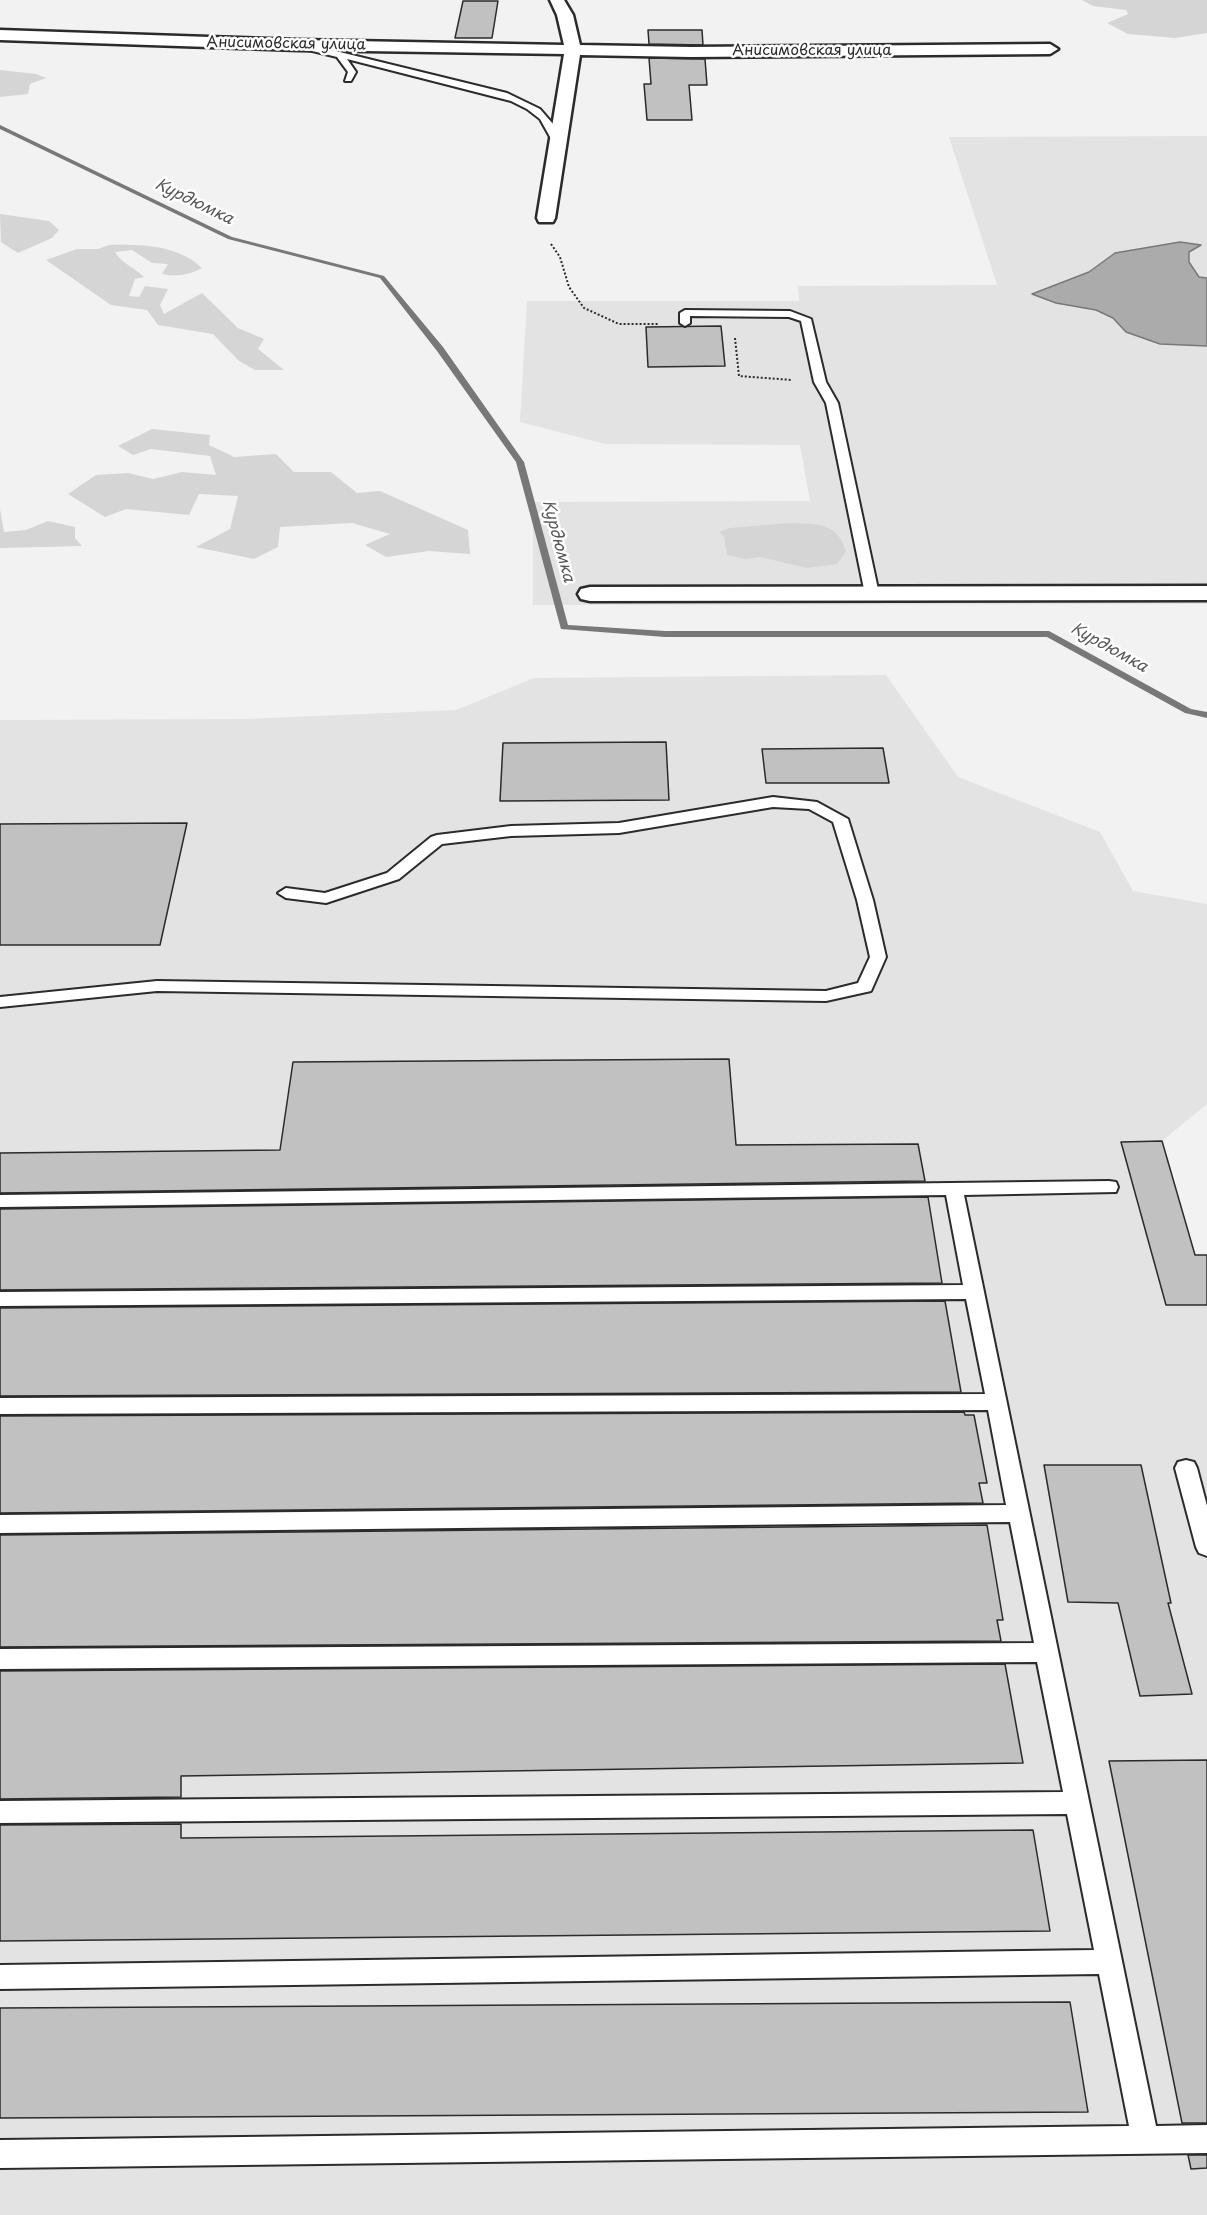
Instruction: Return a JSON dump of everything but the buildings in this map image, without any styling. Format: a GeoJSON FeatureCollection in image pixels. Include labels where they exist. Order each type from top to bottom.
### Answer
{"type":"FeatureCollection","features":[{"type":"Feature","properties":{"kind":"street"},"geometry":{"type":"LineString","coordinates":[[546,218],[573,50],[565,15],[557,0]]}},
{"type":"Feature","properties":{"kind":"street","name":"Анисимовская улица"},"geometry":{"type":"LineString","coordinates":[[0,35],[299,45],[573,50],[774,52],[1050,50]]}},
{"type":"Feature","properties":{"kind":"street"},"geometry":{"type":"LineString","coordinates":[[590,594],[1207,593]]}},
{"type":"Feature","properties":{"kind":"lane"},"geometry":{"type":"LineString","coordinates":[[299,45],[504,95],[526,103],[539,111],[551,125],[557,142]]}},
{"type":"Feature","properties":{"kind":"lane"},"geometry":{"type":"LineString","coordinates":[[339,54],[352,72],[348,79]]}},
{"type":"Feature","properties":{"kind":"lane"},"geometry":{"type":"LineString","coordinates":[[685,323],[685,312],[790,314],[806,320],[820,382],[832,404],[872,594]]}},
{"type":"Feature","properties":{"kind":"lane"},"geometry":{"type":"LineString","coordinates":[[0,1002],[157,986],[826,996],[865,987],[878,957],[865,900],[840,819],[812,805],[773,802],[618,828],[511,831],[437,840],[393,876],[326,898],[286,893]]}},
{"type":"Feature","properties":{"kind":"lane"},"geometry":{"type":"LineString","coordinates":[[0,1201],[1109,1187]]}},
{"type":"Feature","properties":{"kind":"lane"},"geometry":{"type":"LineString","coordinates":[[954,1190],[1145,2140]]}},
{"type":"Feature","properties":{"kind":"lane"},"geometry":{"type":"LineString","coordinates":[[0,1299],[973,1292]]}},
{"type":"Feature","properties":{"kind":"lane"},"geometry":{"type":"LineString","coordinates":[[0,1406],[996,1402]]}},
{"type":"Feature","properties":{"kind":"lane"},"geometry":{"type":"LineString","coordinates":[[1186,1468],[1207,1547]]}},
{"type":"Feature","properties":{"kind":"lane"},"geometry":{"type":"LineString","coordinates":[[0,1524],[1018,1513]]}},
{"type":"Feature","properties":{"kind":"lane"},"geometry":{"type":"LineString","coordinates":[[0,1659],[1046,1652]]}},
{"type":"Feature","properties":{"kind":"lane"},"geometry":{"type":"LineString","coordinates":[[0,1812],[1077,1803]]}},
{"type":"Feature","properties":{"kind":"lane"},"geometry":{"type":"LineString","coordinates":[[0,1977],[1109,1962]]}},
{"type":"Feature","properties":{"kind":"lane"},"geometry":{"type":"LineString","coordinates":[[0,2154],[1207,2139]]}},
{"type":"Feature","properties":{"kind":"shaded area"},"geometry":{"type":"Polygon","coordinates":[[[1082,0],[1207,0],[1207,33],[1175,38],[1128,34],[1107,23],[1128,14],[1126,10],[1093,6],[1082,0]]]}},
{"type":"Feature","properties":{"kind":"shaded area"},"geometry":{"type":"Polygon","coordinates":[[[0,70],[36,74],[46,78],[30,84],[28,94],[0,97],[0,70]]]}},
{"type":"Feature","properties":{"kind":"shaded area"},"geometry":{"type":"Polygon","coordinates":[[[1207,136],[1207,604],[533,605],[533,502],[810,501],[800,445],[605,444],[520,422],[527,301],[799,301],[798,286],[997,285],[949,137],[1207,136]]]}},
{"type":"Feature","properties":{"kind":"shaded area"},"geometry":{"type":"Polygon","coordinates":[[[0,214],[49,221],[59,230],[52,238],[18,253],[1,242],[0,214]]]}},
{"type":"Feature","properties":{"kind":"shaded area"},"geometry":{"type":"Polygon","coordinates":[[[1180,242],[1201,245],[1189,252],[1189,262],[1199,277],[1207,278],[1207,346],[1160,344],[1126,332],[1113,318],[1096,310],[1056,303],[1032,294],[1089,272],[1115,253],[1180,242]]]}},
{"type":"Feature","properties":{"kind":"shaded area"},"geometry":{"type":"Polygon","coordinates":[[[109,245],[134,245],[170,250],[192,260],[202,268],[183,275],[167,275],[162,274],[168,264],[152,263],[132,250],[115,252],[144,277],[135,279],[129,296],[139,297],[145,286],[168,289],[160,305],[164,314],[202,293],[238,328],[264,339],[258,349],[284,370],[255,370],[239,361],[213,334],[158,325],[147,310],[111,305],[46,260],[77,249],[98,249],[109,245]]]}},
{"type":"Feature","properties":{"kind":"shaded area"},"geometry":{"type":"Polygon","coordinates":[[[152,429],[210,435],[209,445],[234,457],[276,454],[294,472],[331,472],[357,493],[380,491],[468,530],[470,554],[429,551],[386,557],[365,545],[390,534],[352,523],[280,527],[278,547],[254,559],[196,547],[230,529],[238,496],[199,494],[189,515],[126,509],[105,517],[68,494],[96,475],[128,473],[153,479],[182,472],[216,475],[210,456],[151,449],[133,455],[118,446],[152,429]]]}},
{"type":"Feature","properties":{"kind":"shaded area"},"geometry":{"type":"Polygon","coordinates":[[[0,509],[4,532],[26,530],[48,521],[75,527],[75,538],[82,546],[0,548],[0,509]]]}},
{"type":"Feature","properties":{"kind":"shaded area"},"geometry":{"type":"Polygon","coordinates":[[[788,523],[816,524],[831,529],[842,542],[846,552],[837,564],[807,568],[760,557],[745,559],[727,555],[724,537],[719,532],[730,528],[788,523]]]}},
{"type":"Feature","properties":{"kind":"shaded area"},"geometry":{"type":"Polygon","coordinates":[[[886,675],[958,777],[1100,832],[1133,891],[1207,904],[1207,1104],[1162,1141],[1195,1254],[1207,1255],[1207,2215],[0,2215],[0,720],[246,719],[456,710],[534,678],[886,675]]]}},
{"type":"Feature","properties":{"kind":"waterway","name":"Курдюмка"},"geometry":{"type":"LineString","coordinates":[[0,127],[230,238],[382,277],[440,349],[520,462],[564,627],[665,634],[1049,634],[1188,711],[1207,715]]}}]}
